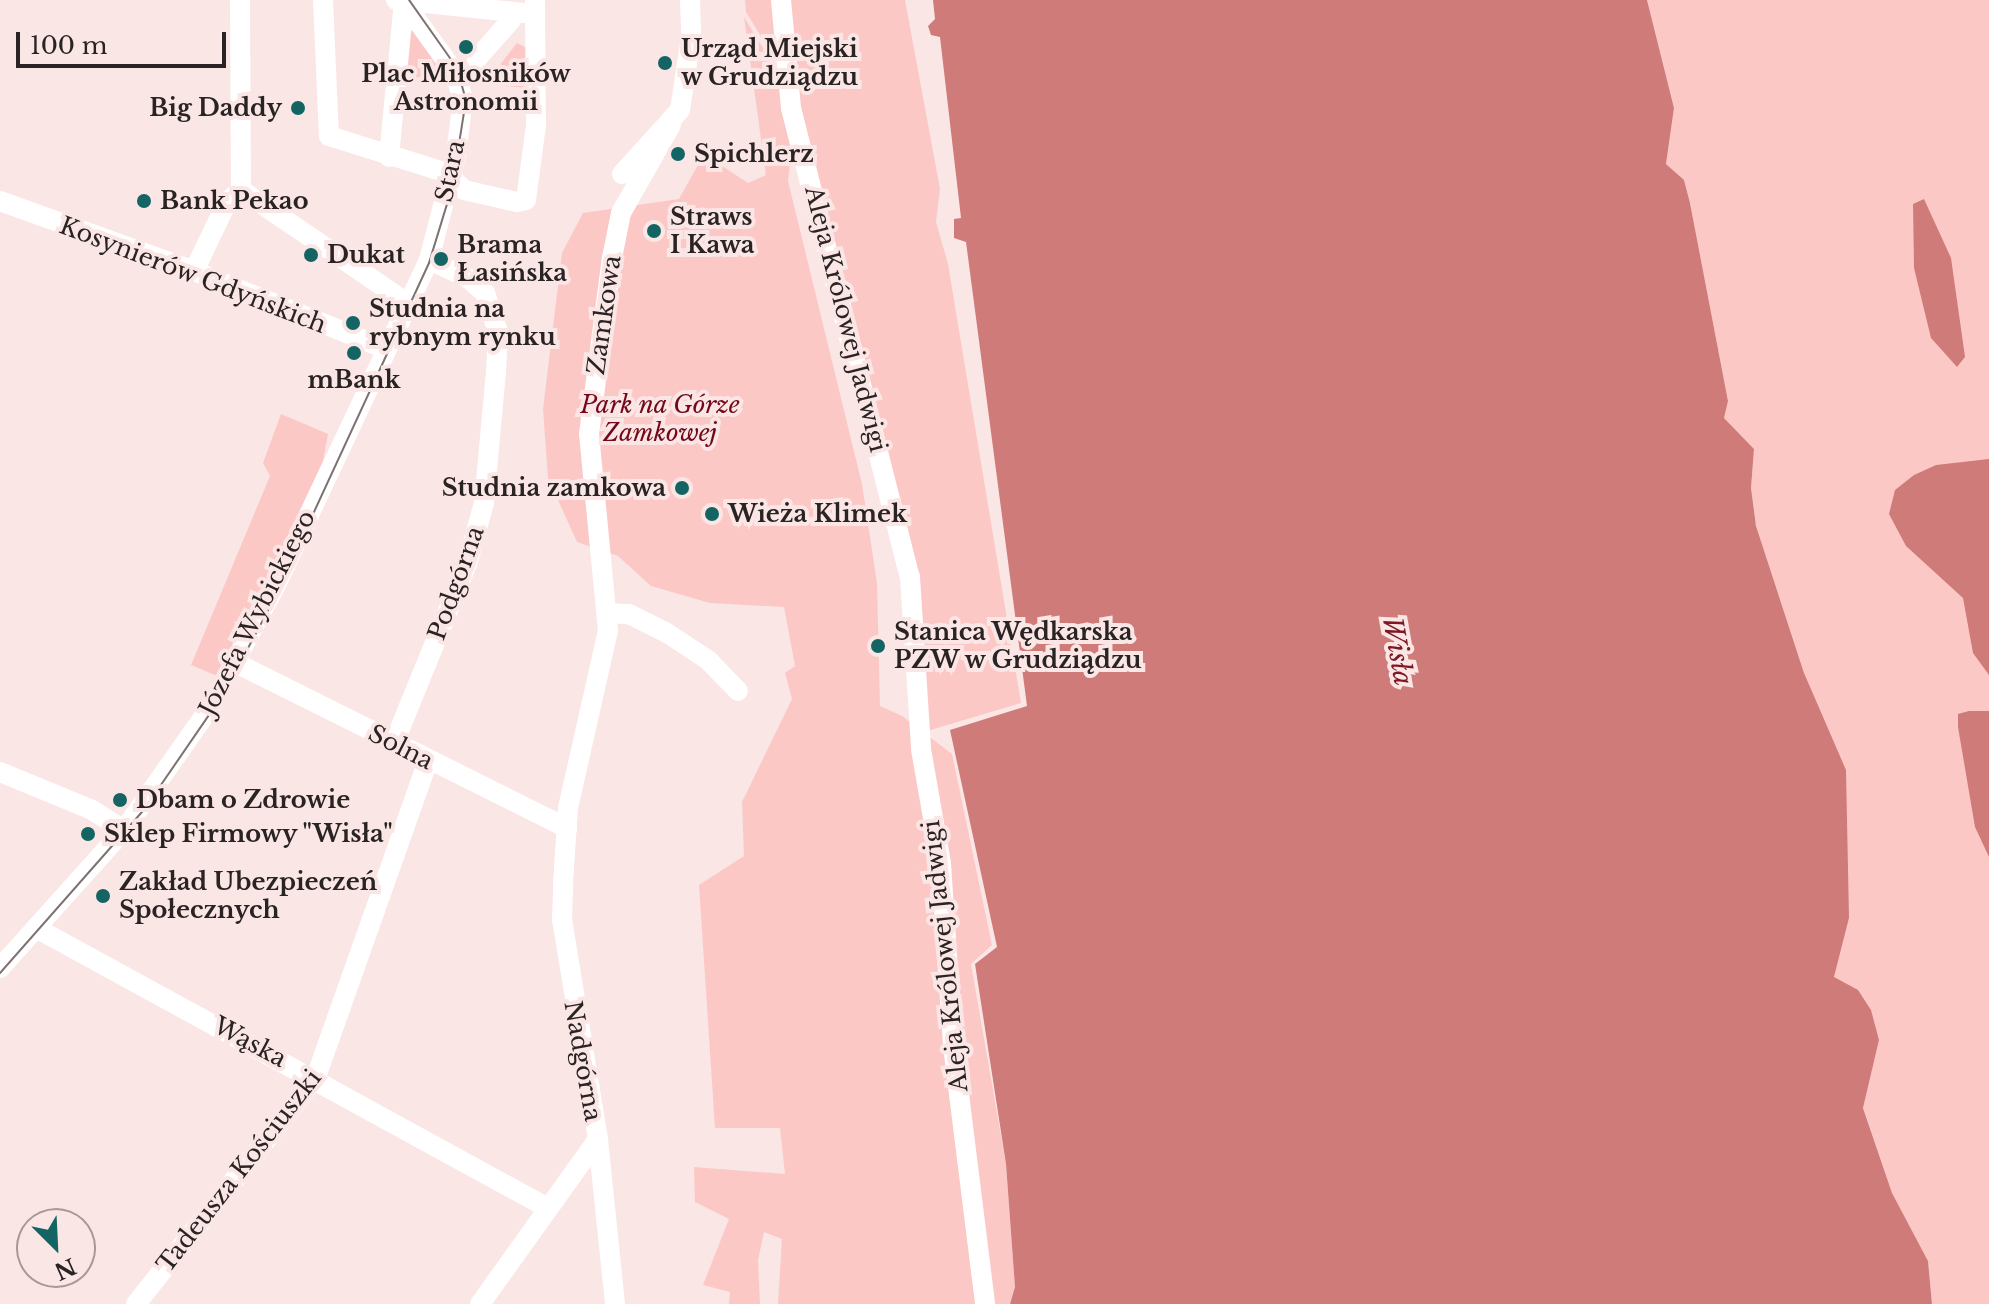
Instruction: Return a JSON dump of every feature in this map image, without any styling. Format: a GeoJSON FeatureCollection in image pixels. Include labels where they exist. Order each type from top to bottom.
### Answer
{"type":"FeatureCollection","features":[{"type":"Feature","properties":{"kind":"street"},"geometry":{"type":"LineString","coordinates":[[194,271],[227,202],[241,190],[240,0]]}},
{"type":"Feature","properties":{"kind":"street"},"geometry":{"type":"LineString","coordinates":[[323,0],[326,131],[335,142],[450,176],[464,190],[526,200],[536,125],[535,7],[512,12],[400,1]]}},
{"type":"Feature","properties":{"kind":"street","name":"Zamkowa"},"geometry":{"type":"LineString","coordinates":[[567,828],[605,657],[607,613],[589,434],[621,213],[671,125],[684,91],[691,35],[690,0]]}},
{"type":"Feature","properties":{"kind":"street","name":"Aleja Królowej Jadwigi"},"geometry":{"type":"LineString","coordinates":[[781,0],[791,108],[910,577],[921,749],[941,864],[953,1046],[985,1304]]}},
{"type":"Feature","properties":{"kind":"street"},"geometry":{"type":"LineString","coordinates":[[389,157],[400,1]]}},
{"type":"Feature","properties":{"kind":"street"},"geometry":{"type":"LineString","coordinates":[[400,1],[459,79],[511,20],[512,12]]}},
{"type":"Feature","properties":{"kind":"street","name":"Stara"},"geometry":{"type":"LineString","coordinates":[[407,303],[429,260],[450,176],[462,108],[459,79]]}},
{"type":"Feature","properties":{"kind":"street"},"geometry":{"type":"LineString","coordinates":[[622,174],[671,125]]}},
{"type":"Feature","properties":{"kind":"street"},"geometry":{"type":"LineString","coordinates":[[241,190],[407,303]]}},
{"type":"Feature","properties":{"kind":"street","name":"Kosynierów Gdyńskich"},"geometry":{"type":"LineString","coordinates":[[0,201],[194,271],[386,349]]}},
{"type":"Feature","properties":{"kind":"street","name":"Podgórna"},"geometry":{"type":"LineString","coordinates":[[394,743],[478,526],[496,372],[498,332],[485,293],[468,278],[429,260]]}},
{"type":"Feature","properties":{"kind":"street","name":"Józefa Wybickiego"},"geometry":{"type":"LineString","coordinates":[[0,968],[124,830],[236,663],[407,303]]}},
{"type":"Feature","properties":{"kind":"street"},"geometry":{"type":"LineString","coordinates":[[607,613],[629,614],[667,633],[708,660],[738,691]]}},
{"type":"Feature","properties":{"kind":"street","name":"Solna"},"geometry":{"type":"LineString","coordinates":[[236,663],[567,828]]}},
{"type":"Feature","properties":{"kind":"street","name":"Tadeusza Kościuszki"},"geometry":{"type":"LineString","coordinates":[[136,1304],[316,1077],[428,760]]}},
{"type":"Feature","properties":{"kind":"street"},"geometry":{"type":"LineString","coordinates":[[0,772],[92,810],[124,830]]}},
{"type":"Feature","properties":{"kind":"street","name":"Nadgórna"},"geometry":{"type":"LineString","coordinates":[[480,1304],[546,1207],[598,1139],[562,920],[567,828]]}},
{"type":"Feature","properties":{"kind":"street","name":"Wąska"},"geometry":{"type":"LineString","coordinates":[[36,928],[316,1077],[546,1207]]}},
{"type":"Feature","properties":{"kind":"street"},"geometry":{"type":"LineString","coordinates":[[598,1139],[615,1304]]}},
{"type":"Feature","properties":{"kind":"green space"},"geometry":{"type":"Polygon","coordinates":[[[745,0],[776,0],[780,57],[772,55],[746,12],[745,0]]]}},
{"type":"Feature","properties":{"kind":"green space"},"geometry":{"type":"Polygon","coordinates":[[[790,0],[905,0],[940,189],[936,222],[948,264],[1021,703],[927,731],[920,604],[799,104],[790,0]]]}},
{"type":"Feature","properties":{"kind":"green space"},"geometry":{"type":"Polygon","coordinates":[[[1647,0],[1989,0],[1989,1304],[1932,1304],[1928,1261],[1892,1193],[1863,1107],[1879,1040],[1834,977],[1849,918],[1804,673],[1756,526],[1751,488],[1754,449],[1724,418],[1728,401],[1690,203],[1684,180],[1666,164],[1674,108],[1647,0]]]}},
{"type":"Feature","properties":{"kind":"green space","name":"Park na Górze Zamkowej"},"geometry":{"type":"Polygon","coordinates":[[[744,17],[776,69],[781,62],[799,159],[790,163],[788,181],[862,484],[877,583],[880,706],[902,716],[952,754],[992,945],[971,964],[1006,1164],[1015,1287],[1010,1304],[778,1304],[782,1239],[764,1232],[758,1260],[760,1304],[729,1304],[730,1292],[703,1285],[729,1219],[695,1202],[694,1167],[785,1174],[780,1128],[715,1128],[699,885],[744,856],[742,802],[792,699],[785,673],[795,666],[784,607],[710,603],[651,586],[618,556],[577,542],[548,478],[543,409],[562,253],[583,213],[679,199],[704,154],[748,183],[766,175],[744,17]]]}},
{"type":"Feature","properties":{"kind":"green space"},"geometry":{"type":"Polygon","coordinates":[[[408,31],[413,31],[449,83],[403,77],[408,31]]]}},
{"type":"Feature","properties":{"kind":"green space"},"geometry":{"type":"Polygon","coordinates":[[[517,43],[529,49],[527,88],[485,84],[517,43]]]}},
{"type":"Feature","properties":{"kind":"green space"},"geometry":{"type":"Polygon","coordinates":[[[281,414],[328,434],[323,461],[222,678],[191,665],[270,476],[263,463],[281,414]]]}},
{"type":"Feature","properties":{"kind":"water","name":"Wisła"},"geometry":{"type":"Polygon","coordinates":[[[933,0],[1647,0],[1674,108],[1666,164],[1684,180],[1690,203],[1728,401],[1724,418],[1754,449],[1751,488],[1756,526],[1804,673],[1846,770],[1849,918],[1834,977],[1858,990],[1871,1010],[1879,1040],[1863,1108],[1892,1193],[1928,1261],[1932,1304],[1010,1304],[1015,1287],[1006,1164],[975,964],[997,947],[950,730],[1027,706],[966,242],[954,238],[954,219],[961,218],[940,37],[931,35],[928,26],[935,19],[933,0]]]}},
{"type":"Feature","properties":{"kind":"water"},"geometry":{"type":"Polygon","coordinates":[[[1924,199],[1951,258],[1965,357],[1957,367],[1931,338],[1914,268],[1913,204],[1924,199]]]}},
{"type":"Feature","properties":{"kind":"water"},"geometry":{"type":"Polygon","coordinates":[[[1989,459],[1989,675],[1973,653],[1963,598],[1906,546],[1889,514],[1895,490],[1914,475],[1936,465],[1989,459]]]}},
{"type":"Feature","properties":{"kind":"water"},"geometry":{"type":"Polygon","coordinates":[[[1989,711],[1989,857],[1975,827],[1958,727],[1958,714],[1989,711]]]}},
{"type":"Feature","properties":{"kind":"tram line"},"geometry":{"type":"LineString","coordinates":[[0,973],[143,811],[224,693],[271,605],[429,263],[452,188],[466,100],[457,68],[409,0]]}},
{"type":"Feature","properties":{"kind":"place","name":"Plac Miłosników Astronomii"},"geometry":{"type":"Point","coordinates":[466,47]}},
{"type":"Feature","properties":{"kind":"place","name":"Urząd Miejski w Grudziądzu"},"geometry":{"type":"Point","coordinates":[665,63]}},
{"type":"Feature","properties":{"kind":"place","name":"Big Daddy"},"geometry":{"type":"Point","coordinates":[298,108]}},
{"type":"Feature","properties":{"kind":"place","name":"Spichlerz"},"geometry":{"type":"Point","coordinates":[678,154]}},
{"type":"Feature","properties":{"kind":"place","name":"Bank Pekao"},"geometry":{"type":"Point","coordinates":[144,201]}},
{"type":"Feature","properties":{"kind":"place","name":"Straws I Kawa"},"geometry":{"type":"Point","coordinates":[654,231]}},
{"type":"Feature","properties":{"kind":"place","name":"Dukat"},"geometry":{"type":"Point","coordinates":[311,255]}},
{"type":"Feature","properties":{"kind":"place","name":"Brama Łasińska"},"geometry":{"type":"Point","coordinates":[441,259]}},
{"type":"Feature","properties":{"kind":"place","name":"Studnia na rybnym rynku"},"geometry":{"type":"Point","coordinates":[353,323]}},
{"type":"Feature","properties":{"kind":"place","name":"mBank"},"geometry":{"type":"Point","coordinates":[354,353]}},
{"type":"Feature","properties":{"kind":"place","name":"Studnia zamkowa"},"geometry":{"type":"Point","coordinates":[682,488]}},
{"type":"Feature","properties":{"kind":"place","name":"Wieża Klimek"},"geometry":{"type":"Point","coordinates":[712,514]}},
{"type":"Feature","properties":{"kind":"place","name":"Stanica Wędkarska PZW w Grudziądzu"},"geometry":{"type":"Point","coordinates":[878,646]}},
{"type":"Feature","properties":{"kind":"place","name":"Dbam o Zdrowie"},"geometry":{"type":"Point","coordinates":[120,800]}},
{"type":"Feature","properties":{"kind":"place","name":"Sklep Firmowy \"Wisła\""},"geometry":{"type":"Point","coordinates":[88,834]}},
{"type":"Feature","properties":{"kind":"place","name":"Zakład Ubezpieczeń Społecznych"},"geometry":{"type":"Point","coordinates":[103,896]}}]}
